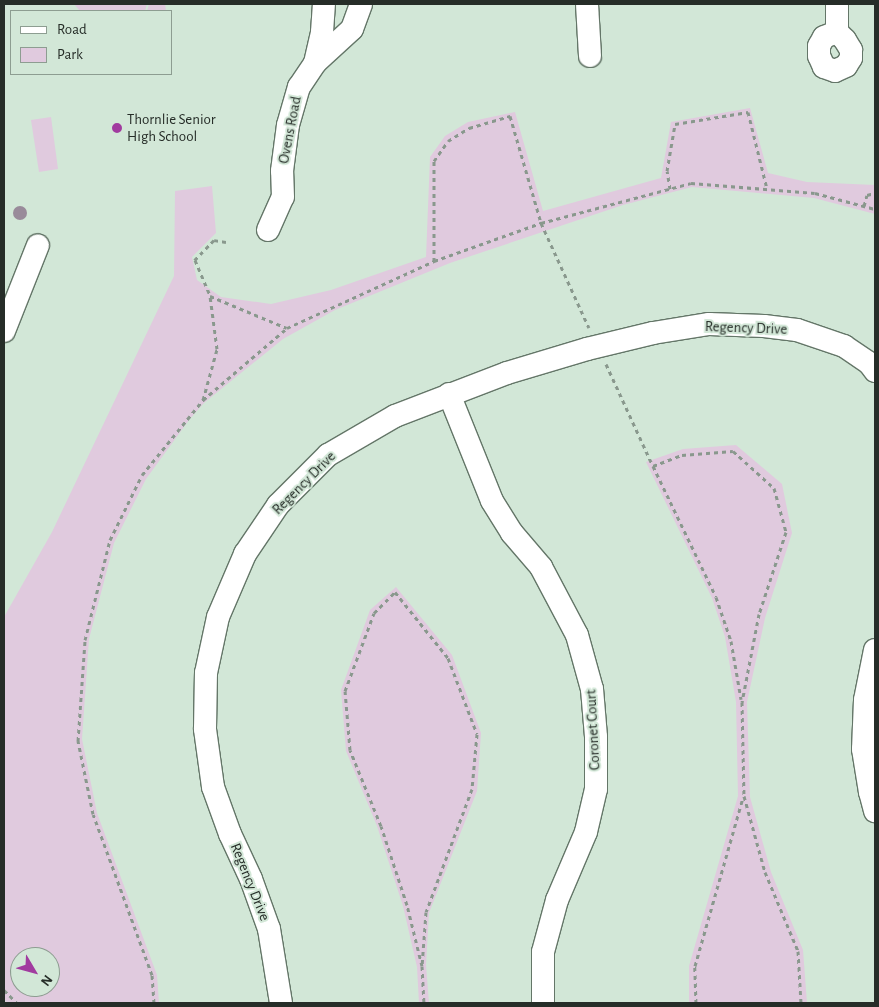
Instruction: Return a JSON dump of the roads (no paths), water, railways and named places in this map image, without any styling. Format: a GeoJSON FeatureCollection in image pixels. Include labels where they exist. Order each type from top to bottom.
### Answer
{"type":"FeatureCollection","features":[{"type":"Feature","properties":{"kind":"street","name":"Ovens Road"},"geometry":{"type":"LineString","coordinates":[[268,230],[283,197],[282,171],[288,125],[299,86],[314,63],[322,32],[324,4]]}},
{"type":"Feature","properties":{"kind":"street"},"geometry":{"type":"LineString","coordinates":[[314,63],[352,29],[361,4]]}},
{"type":"Feature","properties":{"kind":"street"},"geometry":{"type":"LineString","coordinates":[[587,4],[590,56]]}},
{"type":"Feature","properties":{"kind":"street"},"geometry":{"type":"LineString","coordinates":[[837,4],[837,32]]}},
{"type":"Feature","properties":{"kind":"street"},"geometry":{"type":"LineString","coordinates":[[4,331],[38,245]]}},
{"type":"Feature","properties":{"kind":"street","name":"Regency Drive"},"geometry":{"type":"LineString","coordinates":[[280,1003],[269,929],[251,879],[230,834],[213,787],[205,729],[206,673],[218,617],[245,554],[278,505],[328,455],[395,416],[449,394],[588,349],[653,333],[709,324],[764,326],[797,330],[820,336],[844,346],[869,363],[875,371]]}},
{"type":"Feature","properties":{"kind":"street","name":"Coronet Court"},"geometry":{"type":"LineString","coordinates":[[449,394],[492,501],[512,533],[541,567],[577,635],[592,689],[596,737],[596,789],[586,832],[557,900],[543,952],[543,1003]]}},
{"type":"Feature","properties":{"kind":"street"},"geometry":{"type":"LineString","coordinates":[[875,650],[865,700],[863,749],[875,810]]}},
{"type":"Feature","properties":{"kind":"place","name":"Thornlie Senior High School"},"geometry":{"type":"Point","coordinates":[117,128]}}]}
